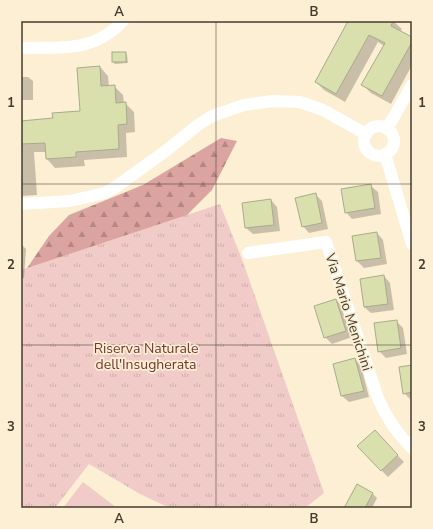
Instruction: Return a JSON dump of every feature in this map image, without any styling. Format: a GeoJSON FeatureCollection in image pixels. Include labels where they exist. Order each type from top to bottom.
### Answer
{"type":"FeatureCollection","features":[{"type":"Feature","properties":{"kind":"street"},"geometry":{"type":"LineString","coordinates":[[21,48],[86,45],[106,35],[124,21]]}},
{"type":"Feature","properties":{"kind":"street"},"geometry":{"type":"LineString","coordinates":[[387,129],[412,85]]}},
{"type":"Feature","properties":{"kind":"street"},"geometry":{"type":"LineString","coordinates":[[21,204],[70,201],[105,193],[157,157],[198,124],[212,116],[244,105],[272,101],[300,102],[323,110],[366,134]]}},
{"type":"Feature","properties":{"kind":"street"},"geometry":{"type":"LineString","coordinates":[[375,127],[384,127],[387,129],[392,135],[394,142],[391,150],[385,154],[376,155],[368,151],[364,143],[366,134],[375,127]]}},
{"type":"Feature","properties":{"kind":"street"},"geometry":{"type":"LineString","coordinates":[[385,154],[412,244]]}},
{"type":"Feature","properties":{"kind":"street","name":"Via Mario Menichini"},"geometry":{"type":"LineString","coordinates":[[248,253],[326,242],[384,413],[404,440],[412,448]]}},
{"type":"Feature","properties":{"kind":"green space"},"geometry":{"type":"Polygon","coordinates":[[[221,138],[237,141],[212,190],[151,251],[21,277],[49,236],[69,215],[143,185],[221,138]]]}},
{"type":"Feature","properties":{"kind":"green space","name":"Riserva Naturale dell'Insugherata"},"geometry":{"type":"Polygon","coordinates":[[[220,204],[243,262],[324,493],[305,508],[170,508],[140,494],[89,464],[55,508],[21,508],[21,270],[220,204]]]}},
{"type":"Feature","properties":{"kind":"green space"},"geometry":{"type":"Polygon","coordinates":[[[83,482],[117,508],[63,508],[83,482]]]}},
{"type":"Feature","properties":{"kind":"building"},"geometry":{"type":"Polygon","coordinates":[[[348,21],[393,21],[391,26],[412,37],[412,42],[382,96],[361,85],[385,43],[369,35],[336,94],[315,82],[348,21]]]}},
{"type":"Feature","properties":{"kind":"building"},"geometry":{"type":"Polygon","coordinates":[[[112,52],[126,52],[126,62],[112,62],[112,52]]]}},
{"type":"Feature","properties":{"kind":"building"},"geometry":{"type":"Polygon","coordinates":[[[100,66],[101,86],[115,85],[116,103],[126,102],[127,124],[118,125],[119,149],[76,152],[76,157],[46,159],[45,143],[21,144],[21,121],[53,118],[52,113],[80,111],[77,68],[100,66]]]}},
{"type":"Feature","properties":{"kind":"building"},"geometry":{"type":"Polygon","coordinates":[[[371,184],[375,208],[345,213],[341,189],[371,184]]]}},
{"type":"Feature","properties":{"kind":"building"},"geometry":{"type":"Polygon","coordinates":[[[316,193],[322,223],[302,227],[295,198],[316,193]]]}},
{"type":"Feature","properties":{"kind":"building"},"geometry":{"type":"Polygon","coordinates":[[[271,199],[274,225],[245,228],[242,203],[271,199]]]}},
{"type":"Feature","properties":{"kind":"building"},"geometry":{"type":"Polygon","coordinates":[[[377,232],[381,258],[356,261],[352,236],[377,232]]]}},
{"type":"Feature","properties":{"kind":"building"},"geometry":{"type":"Polygon","coordinates":[[[384,275],[388,304],[364,307],[360,279],[384,275]]]}},
{"type":"Feature","properties":{"kind":"building"},"geometry":{"type":"Polygon","coordinates":[[[336,299],[346,331],[324,338],[314,306],[336,299]]]}},
{"type":"Feature","properties":{"kind":"building"},"geometry":{"type":"Polygon","coordinates":[[[397,320],[401,348],[378,352],[374,323],[397,320]]]}},
{"type":"Feature","properties":{"kind":"building"},"geometry":{"type":"Polygon","coordinates":[[[355,358],[364,391],[341,396],[333,364],[355,358]]]}},
{"type":"Feature","properties":{"kind":"building"},"geometry":{"type":"Polygon","coordinates":[[[412,365],[412,392],[403,394],[399,367],[412,365]]]}},
{"type":"Feature","properties":{"kind":"building"},"geometry":{"type":"Polygon","coordinates":[[[375,430],[398,455],[381,471],[357,446],[375,430]]]}},
{"type":"Feature","properties":{"kind":"building"},"geometry":{"type":"Polygon","coordinates":[[[357,484],[373,493],[365,508],[344,508],[357,484]]]}}]}
